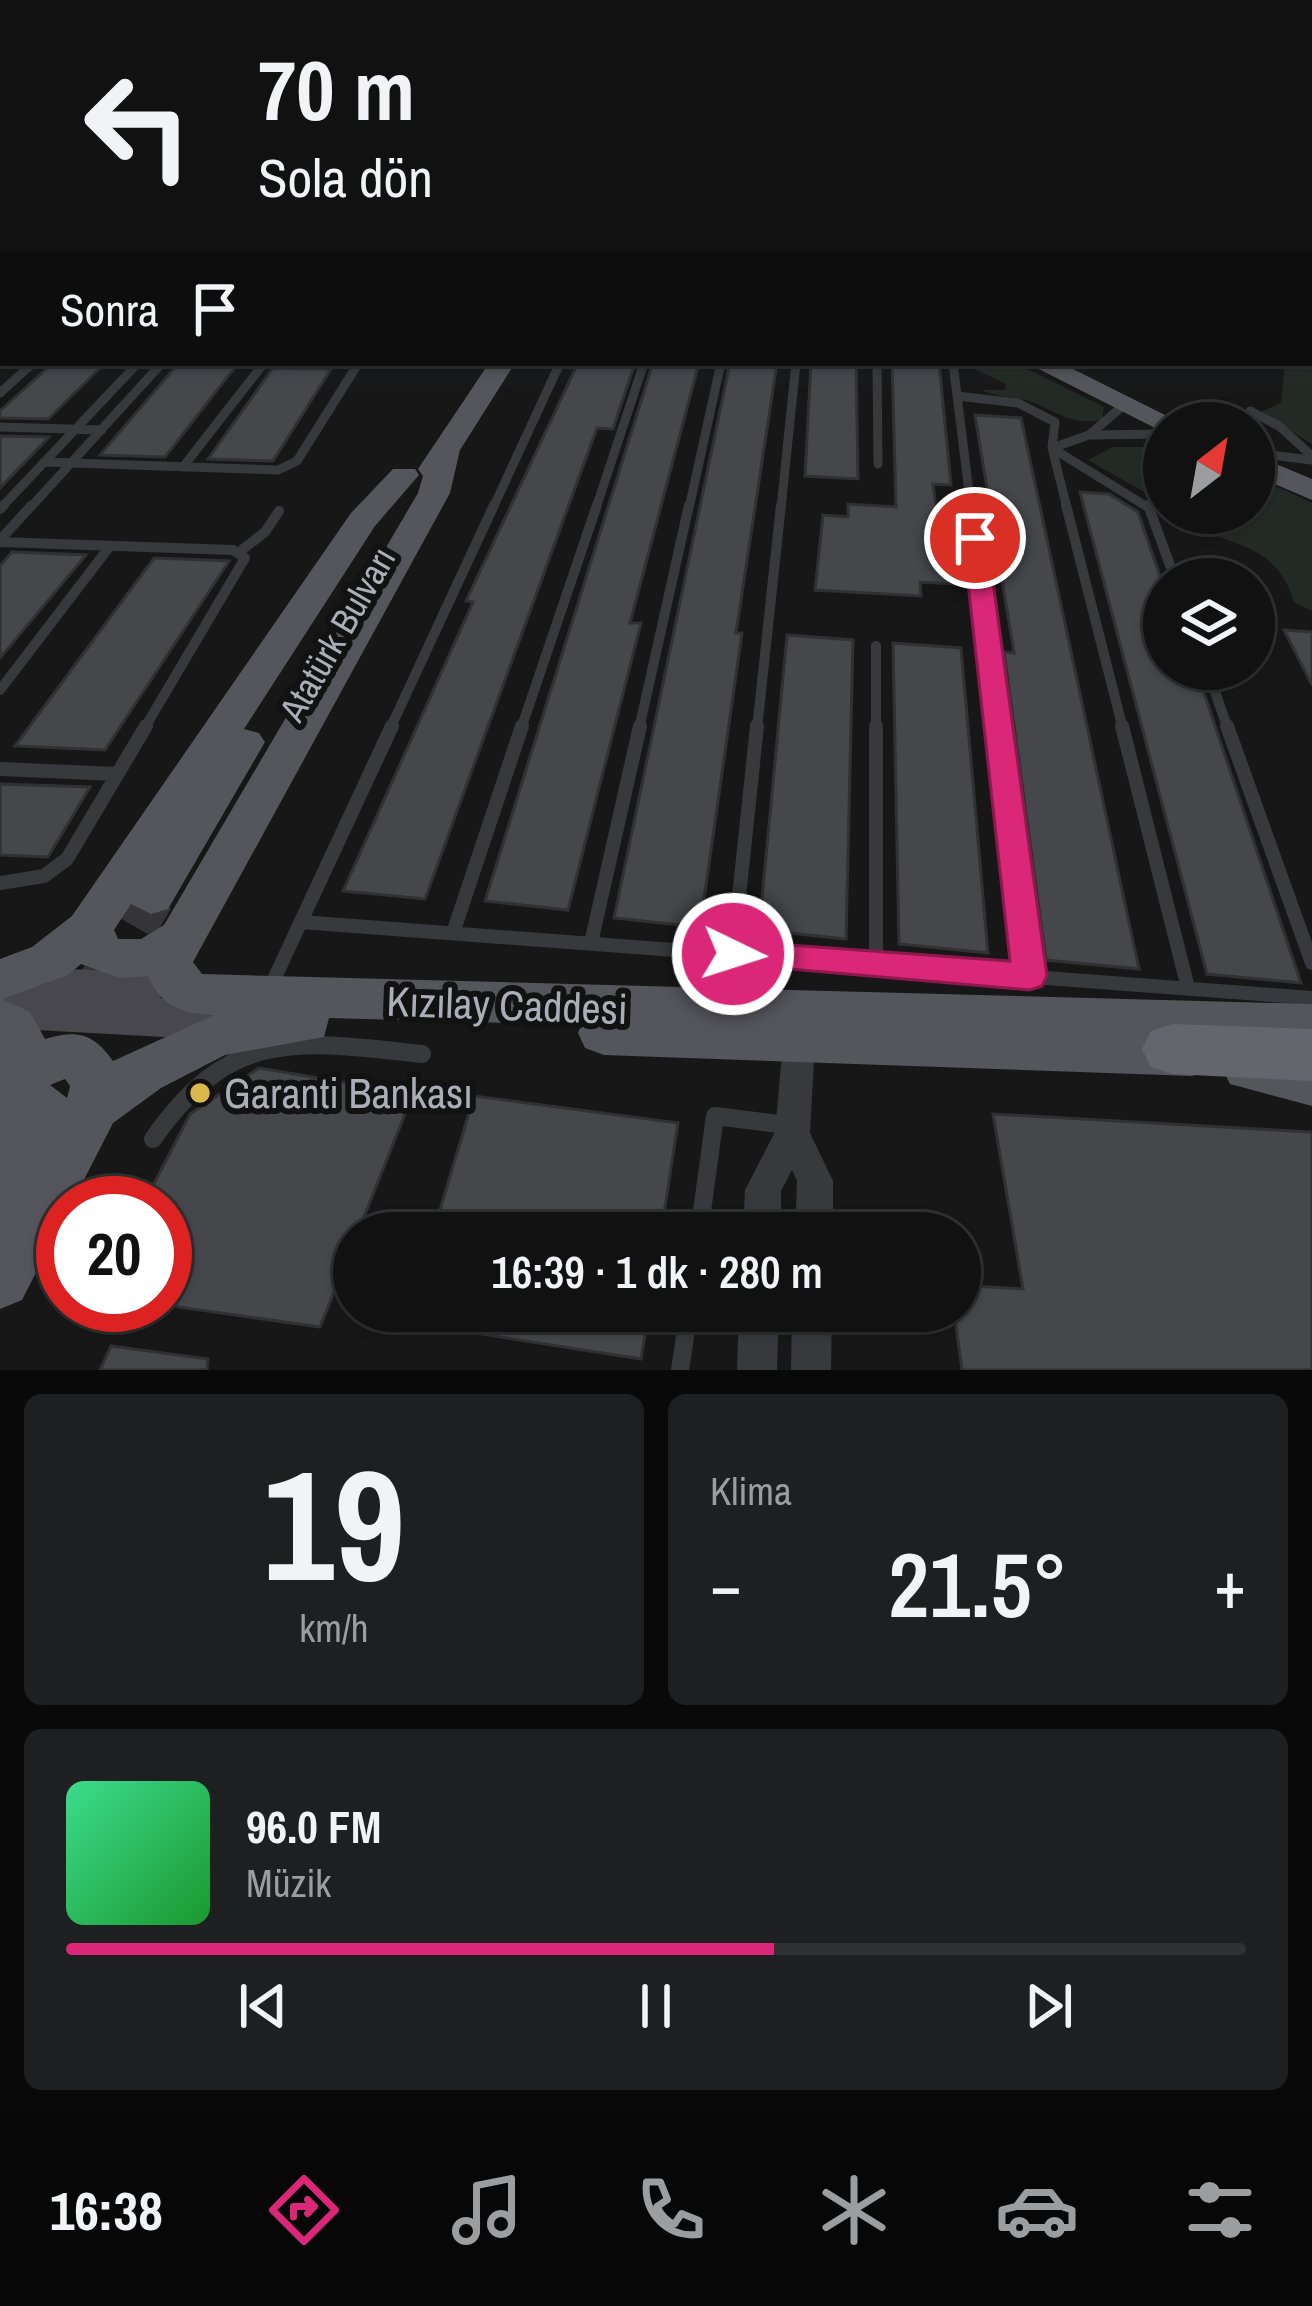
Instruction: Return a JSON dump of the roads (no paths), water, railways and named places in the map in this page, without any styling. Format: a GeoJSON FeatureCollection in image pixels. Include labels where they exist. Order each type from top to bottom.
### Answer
{"type":"FeatureCollection","features":[{"type":"Feature","properties":{"kind":"highway"},"geometry":{"type":"LineString","coordinates":[[1173,1049],[1312,1055]]}},
{"type":"Feature","properties":{"kind":"main road","name":"Atatürk Bulvarı"},"geometry":{"type":"LineString","coordinates":[[169,914],[404,476],[472,366]]}},
{"type":"Feature","properties":{"kind":"main road"},"geometry":{"type":"LineString","coordinates":[[89,929],[99,952],[125,960],[156,956],[169,914],[434,493],[446,447],[500,366]]}},
{"type":"Feature","properties":{"kind":"main road"},"geometry":{"type":"LineString","coordinates":[[1046,366],[1143,412]]}},
{"type":"Feature","properties":{"kind":"main road"},"geometry":{"type":"LineString","coordinates":[[1078,366],[1152,402]]}},
{"type":"Feature","properties":{"kind":"main road"},"geometry":{"type":"LineString","coordinates":[[1275,463],[1312,477]]}},
{"type":"Feature","properties":{"kind":"main road"},"geometry":{"type":"LineString","coordinates":[[1275,468],[1312,491]]}},
{"type":"Feature","properties":{"kind":"main road"},"geometry":{"type":"LineString","coordinates":[[0,982],[50,961],[89,929],[362,520],[404,476]]}},
{"type":"Feature","properties":{"kind":"main road"},"geometry":{"type":"LineString","coordinates":[[169,914],[167,971],[203,1034]]}},
{"type":"Feature","properties":{"kind":"main road"},"geometry":{"type":"LineString","coordinates":[[0,982],[203,1034]]}},
{"type":"Feature","properties":{"kind":"main road"},"geometry":{"type":"LineString","coordinates":[[0,1010],[265,1010]]}},
{"type":"Feature","properties":{"kind":"main road"},"geometry":{"type":"LineString","coordinates":[[31,1081],[170,1051],[265,1010]]}},
{"type":"Feature","properties":{"kind":"main road","name":"Kızılay Caddesi"},"geometry":{"type":"LineString","coordinates":[[265,1010],[1293,1027]]}},
{"type":"Feature","properties":{"kind":"main road","name":"Kızılay Caddesi"},"geometry":{"type":"LineString","coordinates":[[265,1010],[799,1042],[1173,1049],[1312,1083]]}},
{"type":"Feature","properties":{"kind":"main road"},"geometry":{"type":"LineString","coordinates":[[0,1155],[31,1081]]}},
{"type":"Feature","properties":{"kind":"main road"},"geometry":{"type":"LineString","coordinates":[[0,1218],[31,1081]]}},
{"type":"Feature","properties":{"kind":"main road"},"geometry":{"type":"LineString","coordinates":[[0,1280],[31,1081]]}},
{"type":"Feature","properties":{"kind":"street"},"geometry":{"type":"LineString","coordinates":[[763,1212],[764,1190],[793,1130],[799,1042]]}},
{"type":"Feature","properties":{"kind":"street"},"geometry":{"type":"LineString","coordinates":[[793,1130],[814,1181],[814,1212]]}},
{"type":"Feature","properties":{"kind":"street"},"geometry":{"type":"LineString","coordinates":[[757,1370],[758,1332]]}},
{"type":"Feature","properties":{"kind":"street"},"geometry":{"type":"LineString","coordinates":[[811,1370],[812,1332]]}},
{"type":"Feature","properties":{"kind":"lane"},"geometry":{"type":"LineString","coordinates":[[0,393],[30,366]]}},
{"type":"Feature","properties":{"kind":"lane"},"geometry":{"type":"LineString","coordinates":[[0,509],[135,366]]}},
{"type":"Feature","properties":{"kind":"lane"},"geometry":{"type":"LineString","coordinates":[[0,541],[159,366]]}},
{"type":"Feature","properties":{"kind":"lane"},"geometry":{"type":"LineString","coordinates":[[183,467],[263,366]]}},
{"type":"Feature","properties":{"kind":"lane"},"geometry":{"type":"LineString","coordinates":[[44,462],[278,470],[297,461],[356,368],[352,366]]}},
{"type":"Feature","properties":{"kind":"lane"},"geometry":{"type":"LineString","coordinates":[[265,1010],[301,922],[559,366]]}},
{"type":"Feature","properties":{"kind":"lane"},"geometry":{"type":"LineString","coordinates":[[453,933],[643,366]]}},
{"type":"Feature","properties":{"kind":"lane"},"geometry":{"type":"LineString","coordinates":[[591,944],[720,366]]}},
{"type":"Feature","properties":{"kind":"lane"},"geometry":{"type":"LineString","coordinates":[[733,954],[796,366]]}},
{"type":"Feature","properties":{"kind":"lane"},"geometry":{"type":"LineString","coordinates":[[877,366],[878,464]]}},
{"type":"Feature","properties":{"kind":"lane"},"geometry":{"type":"LineString","coordinates":[[953,366],[1030,976]]}},
{"type":"Feature","properties":{"kind":"lane"},"geometry":{"type":"LineString","coordinates":[[957,396],[1018,403],[1055,422],[1052,448],[1189,988]]}},
{"type":"Feature","properties":{"kind":"lane"},"geometry":{"type":"LineString","coordinates":[[1089,435],[1126,404]]}},
{"type":"Feature","properties":{"kind":"lane"},"geometry":{"type":"LineString","coordinates":[[1275,424],[1312,458]]}},
{"type":"Feature","properties":{"kind":"lane"},"geometry":{"type":"LineString","coordinates":[[0,428],[102,430]]}},
{"type":"Feature","properties":{"kind":"lane"},"geometry":{"type":"LineString","coordinates":[[1052,448],[1089,435],[1143,434]]}},
{"type":"Feature","properties":{"kind":"lane"},"geometry":{"type":"LineString","coordinates":[[1052,448],[1147,502],[1167,558]]}},
{"type":"Feature","properties":{"kind":"lane"},"geometry":{"type":"LineString","coordinates":[[1275,457],[1312,458]]}},
{"type":"Feature","properties":{"kind":"lane"},"geometry":{"type":"LineString","coordinates":[[238,553],[265,532],[279,511]]}},
{"type":"Feature","properties":{"kind":"lane"},"geometry":{"type":"LineString","coordinates":[[0,541],[238,553],[245,558],[67,859],[44,876],[0,883]]}},
{"type":"Feature","properties":{"kind":"lane"},"geometry":{"type":"LineString","coordinates":[[0,690],[110,546]]}},
{"type":"Feature","properties":{"kind":"lane"},"geometry":{"type":"LineString","coordinates":[[876,646],[876,965]]}},
{"type":"Feature","properties":{"kind":"lane"},"geometry":{"type":"LineString","coordinates":[[1214,690],[1312,963]]}},
{"type":"Feature","properties":{"kind":"lane"},"geometry":{"type":"LineString","coordinates":[[0,769],[117,774]]}},
{"type":"Feature","properties":{"kind":"lane"},"geometry":{"type":"LineString","coordinates":[[301,922],[1312,998]]}},
{"type":"Feature","properties":{"kind":"lane"},"geometry":{"type":"LineString","coordinates":[[153,1138],[186,1091],[203,1034],[422,1054]]}},
{"type":"Feature","properties":{"kind":"lane"},"geometry":{"type":"LineString","coordinates":[[702,1212],[716,1115],[793,1130]]}},
{"type":"Feature","properties":{"kind":"lane"},"geometry":{"type":"LineString","coordinates":[[680,1370],[685,1332]]}},
{"type":"Feature","properties":{"kind":"tunnel"},"geometry":{"type":"LineString","coordinates":[[100,985],[151,897]]}},
{"type":"Feature","properties":{"kind":"place","name":"Garanti Bankası"},"geometry":{"type":"Point","coordinates":[200,1093]}}]}
